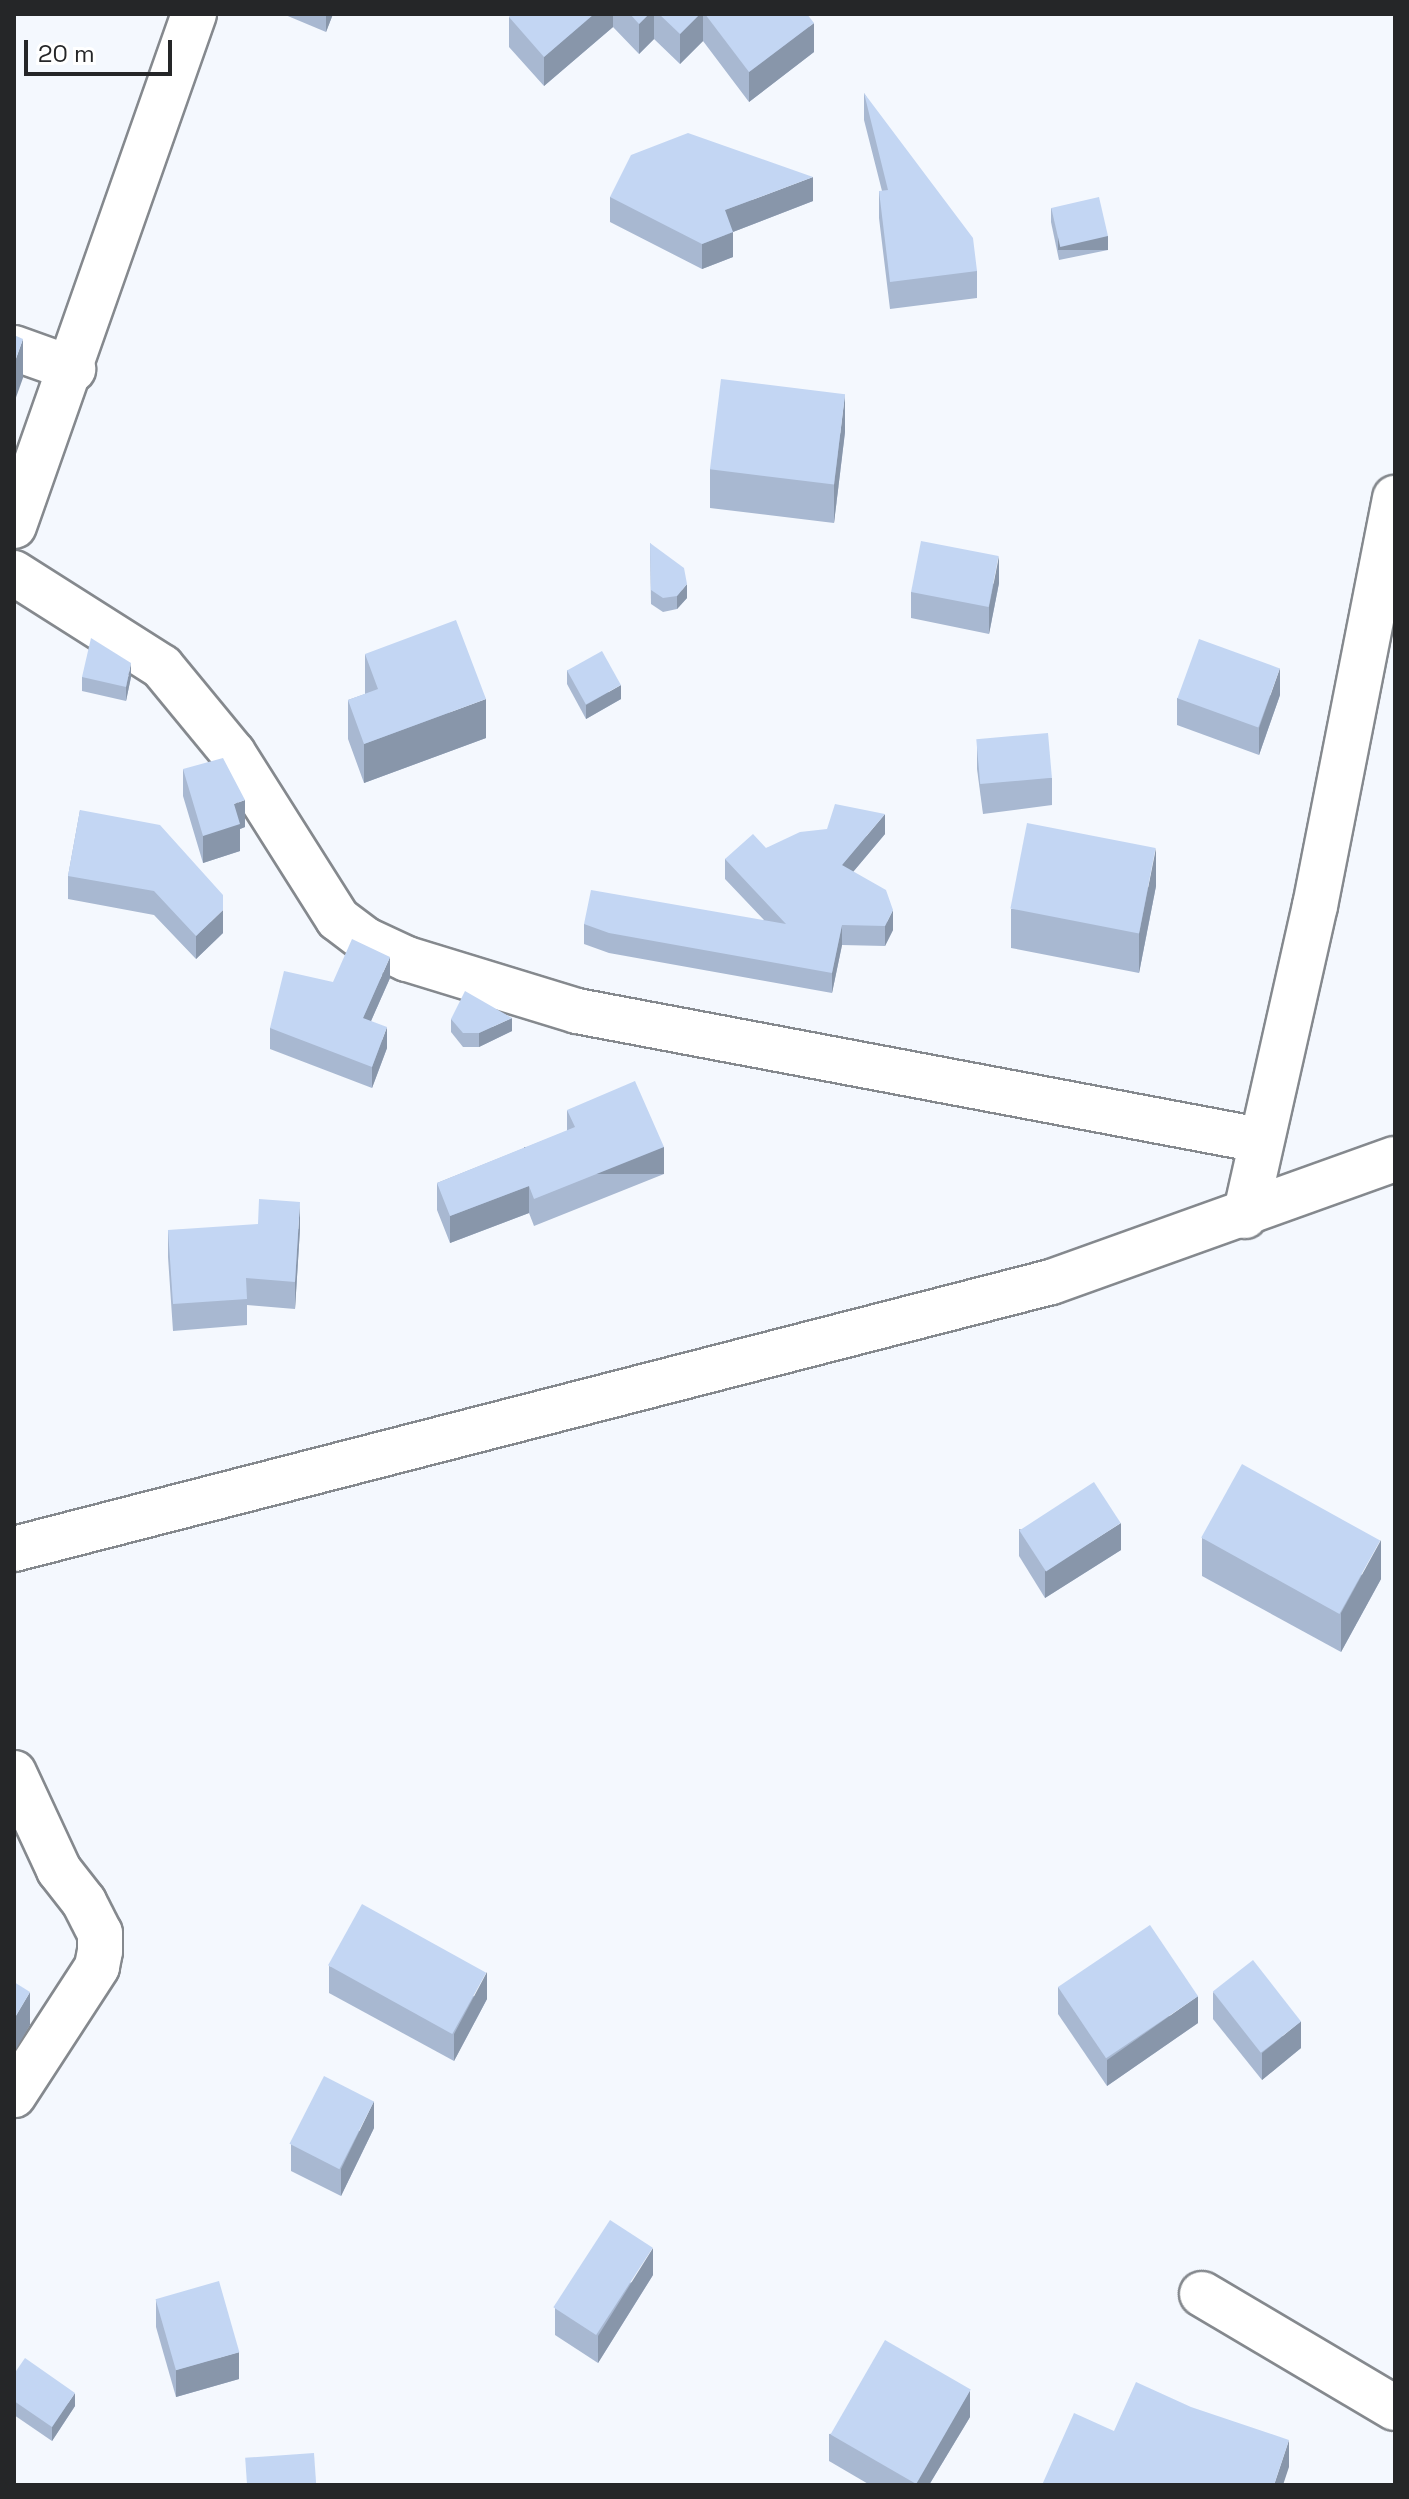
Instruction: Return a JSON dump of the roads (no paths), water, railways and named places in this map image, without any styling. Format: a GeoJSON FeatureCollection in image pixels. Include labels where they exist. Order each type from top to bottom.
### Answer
{"type":"FeatureCollection","features":[{"type":"Feature","properties":{"kind":"street"},"geometry":{"type":"LineString","coordinates":[[14,526],[73,369],[194,14]]}},
{"type":"Feature","properties":{"kind":"street"},"geometry":{"type":"LineString","coordinates":[[14,348],[73,369]]}},
{"type":"Feature","properties":{"kind":"street"},"geometry":{"type":"LineString","coordinates":[[1245,1216],[1315,906],[1395,498]]}},
{"type":"Feature","properties":{"kind":"street"},"geometry":{"type":"LineString","coordinates":[[14,573],[162,667],[233,753],[338,919],[366,940],[407,959],[577,1011],[1260,1140]]}},
{"type":"Feature","properties":{"kind":"street"},"geometry":{"type":"LineString","coordinates":[[14,1549],[1051,1282],[1245,1216],[1395,1159]]}},
{"type":"Feature","properties":{"kind":"street"},"geometry":{"type":"LineString","coordinates":[[14,1773],[59,1870],[84,1902],[100,1933],[98,1959],[14,2095]]}},
{"type":"Feature","properties":{"kind":"street"},"geometry":{"type":"LineString","coordinates":[[14,1842],[59,1870]]}},
{"type":"Feature","properties":{"kind":"street"},"geometry":{"type":"LineString","coordinates":[[1202,2294],[1395,2408]]}}]}
